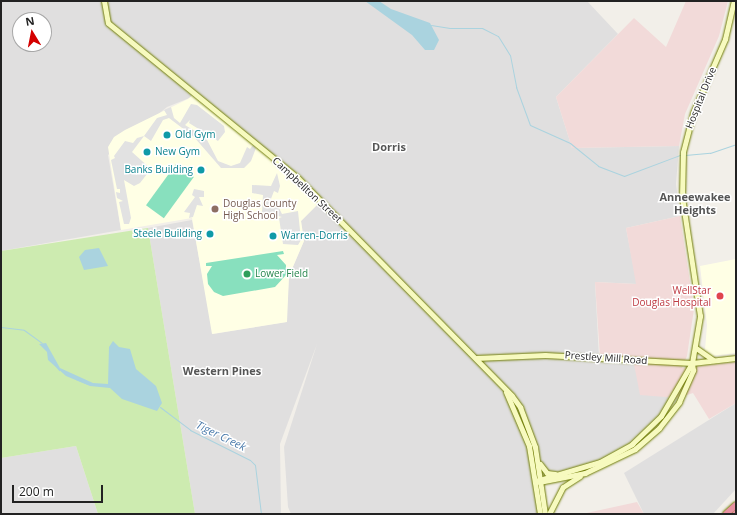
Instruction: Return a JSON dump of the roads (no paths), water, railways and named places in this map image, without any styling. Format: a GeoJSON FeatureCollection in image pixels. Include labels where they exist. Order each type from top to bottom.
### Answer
{"type":"FeatureCollection","features":[{"type":"Feature","properties":{"kind":"highway"},"geometry":{"type":"LineString","coordinates":[[726,514],[736,505]]}},
{"type":"Feature","properties":{"kind":"street","name":"Campbellton Street"},"geometry":{"type":"LineString","coordinates":[[104,1],[108,23],[298,178],[476,358],[520,407],[538,460],[545,514]]}},
{"type":"Feature","properties":{"kind":"street","name":"Hospital Drive"},"geometry":{"type":"LineString","coordinates":[[540,481],[600,462],[632,444],[661,416],[692,363],[696,348],[700,316],[698,290],[682,197],[683,152],[693,114],[725,40],[734,1]]}},
{"type":"Feature","properties":{"kind":"street"},"geometry":{"type":"LineString","coordinates":[[696,348],[715,361]]}},
{"type":"Feature","properties":{"kind":"street","name":"Prestley Mill Road"},"geometry":{"type":"LineString","coordinates":[[476,358],[546,354],[692,363],[736,358]]}},
{"type":"Feature","properties":{"kind":"street"},"geometry":{"type":"LineString","coordinates":[[673,362],[682,368],[685,375]]}},
{"type":"Feature","properties":{"kind":"street","name":"Hospital Drive"},"geometry":{"type":"LineString","coordinates":[[540,481],[585,473],[624,456],[659,428],[683,394],[693,370],[692,363]]}},
{"type":"Feature","properties":{"kind":"street","name":"Campbellton Street"},"geometry":{"type":"LineString","coordinates":[[505,391],[529,446],[540,481],[540,514]]}},
{"type":"Feature","properties":{"kind":"street"},"geometry":{"type":"LineString","coordinates":[[538,460],[547,473],[558,475]]}},
{"type":"Feature","properties":{"kind":"street"},"geometry":{"type":"LineString","coordinates":[[549,514],[563,487],[585,473]]}},
{"type":"Feature","properties":{"kind":"water"},"geometry":{"type":"Polygon","coordinates":[[[365,1],[379,1],[391,9],[430,23],[439,40],[434,50],[425,50],[412,35],[365,1]]]}},
{"type":"Feature","properties":{"kind":"water"},"geometry":{"type":"Polygon","coordinates":[[[99,248],[108,266],[84,270],[79,257],[85,250],[99,248]]]}},
{"type":"Feature","properties":{"kind":"water"},"geometry":{"type":"Polygon","coordinates":[[[113,341],[119,347],[130,349],[136,369],[156,386],[162,403],[157,411],[122,399],[110,388],[90,386],[66,376],[48,360],[47,352],[39,344],[46,343],[60,368],[93,383],[108,384],[109,347],[113,341]]]}},
{"type":"Feature","properties":{"kind":"waterway"},"geometry":{"type":"LineString","coordinates":[[431,25],[450,28],[482,28],[498,36],[510,55],[516,87],[530,125],[570,143],[598,166],[624,176],[680,155]]}},
{"type":"Feature","properties":{"kind":"waterway"},"geometry":{"type":"LineString","coordinates":[[685,155],[710,153],[736,144]]}},
{"type":"Feature","properties":{"kind":"waterway","name":"Tiger Creek"},"geometry":{"type":"LineString","coordinates":[[1,327],[24,330],[42,343]]}},
{"type":"Feature","properties":{"kind":"waterway","name":"Tiger Creek"},"geometry":{"type":"LineString","coordinates":[[54,364],[59,370]]}},
{"type":"Feature","properties":{"kind":"waterway","name":"Tiger Creek"},"geometry":{"type":"LineString","coordinates":[[76,379],[88,384]]}},
{"type":"Feature","properties":{"kind":"waterway","name":"Tiger Creek"},"geometry":{"type":"LineString","coordinates":[[160,407],[190,430],[250,460],[255,465],[261,514]]}},
{"type":"Feature","properties":{"kind":"place","name":"Old Gym"},"geometry":{"type":"Point","coordinates":[167,135]}},
{"type":"Feature","properties":{"kind":"place","name":"New Gym"},"geometry":{"type":"Point","coordinates":[147,152]}},
{"type":"Feature","properties":{"kind":"place","name":"Banks Building"},"geometry":{"type":"Point","coordinates":[201,170]}},
{"type":"Feature","properties":{"kind":"place","name":"Douglas County High School"},"geometry":{"type":"Point","coordinates":[215,209]}},
{"type":"Feature","properties":{"kind":"place","name":"Steele Building"},"geometry":{"type":"Point","coordinates":[210,234]}},
{"type":"Feature","properties":{"kind":"place","name":"Warren-Dorris"},"geometry":{"type":"Point","coordinates":[273,236]}},
{"type":"Feature","properties":{"kind":"place","name":"Lower Field"},"geometry":{"type":"Point","coordinates":[247,274]}},
{"type":"Feature","properties":{"kind":"place","name":"WellStar Douglas Hospital"},"geometry":{"type":"Point","coordinates":[720,296]}},
{"type":"Feature","properties":{"kind":"district","name":"Dorris"},"geometry":{"type":"Point","coordinates":[389,147]}},
{"type":"Feature","properties":{"kind":"district","name":"Anneewakee Heights"},"geometry":{"type":"Point","coordinates":[695,204]}},
{"type":"Feature","properties":{"kind":"district","name":"Western Pines"},"geometry":{"type":"Point","coordinates":[222,371]}}]}
